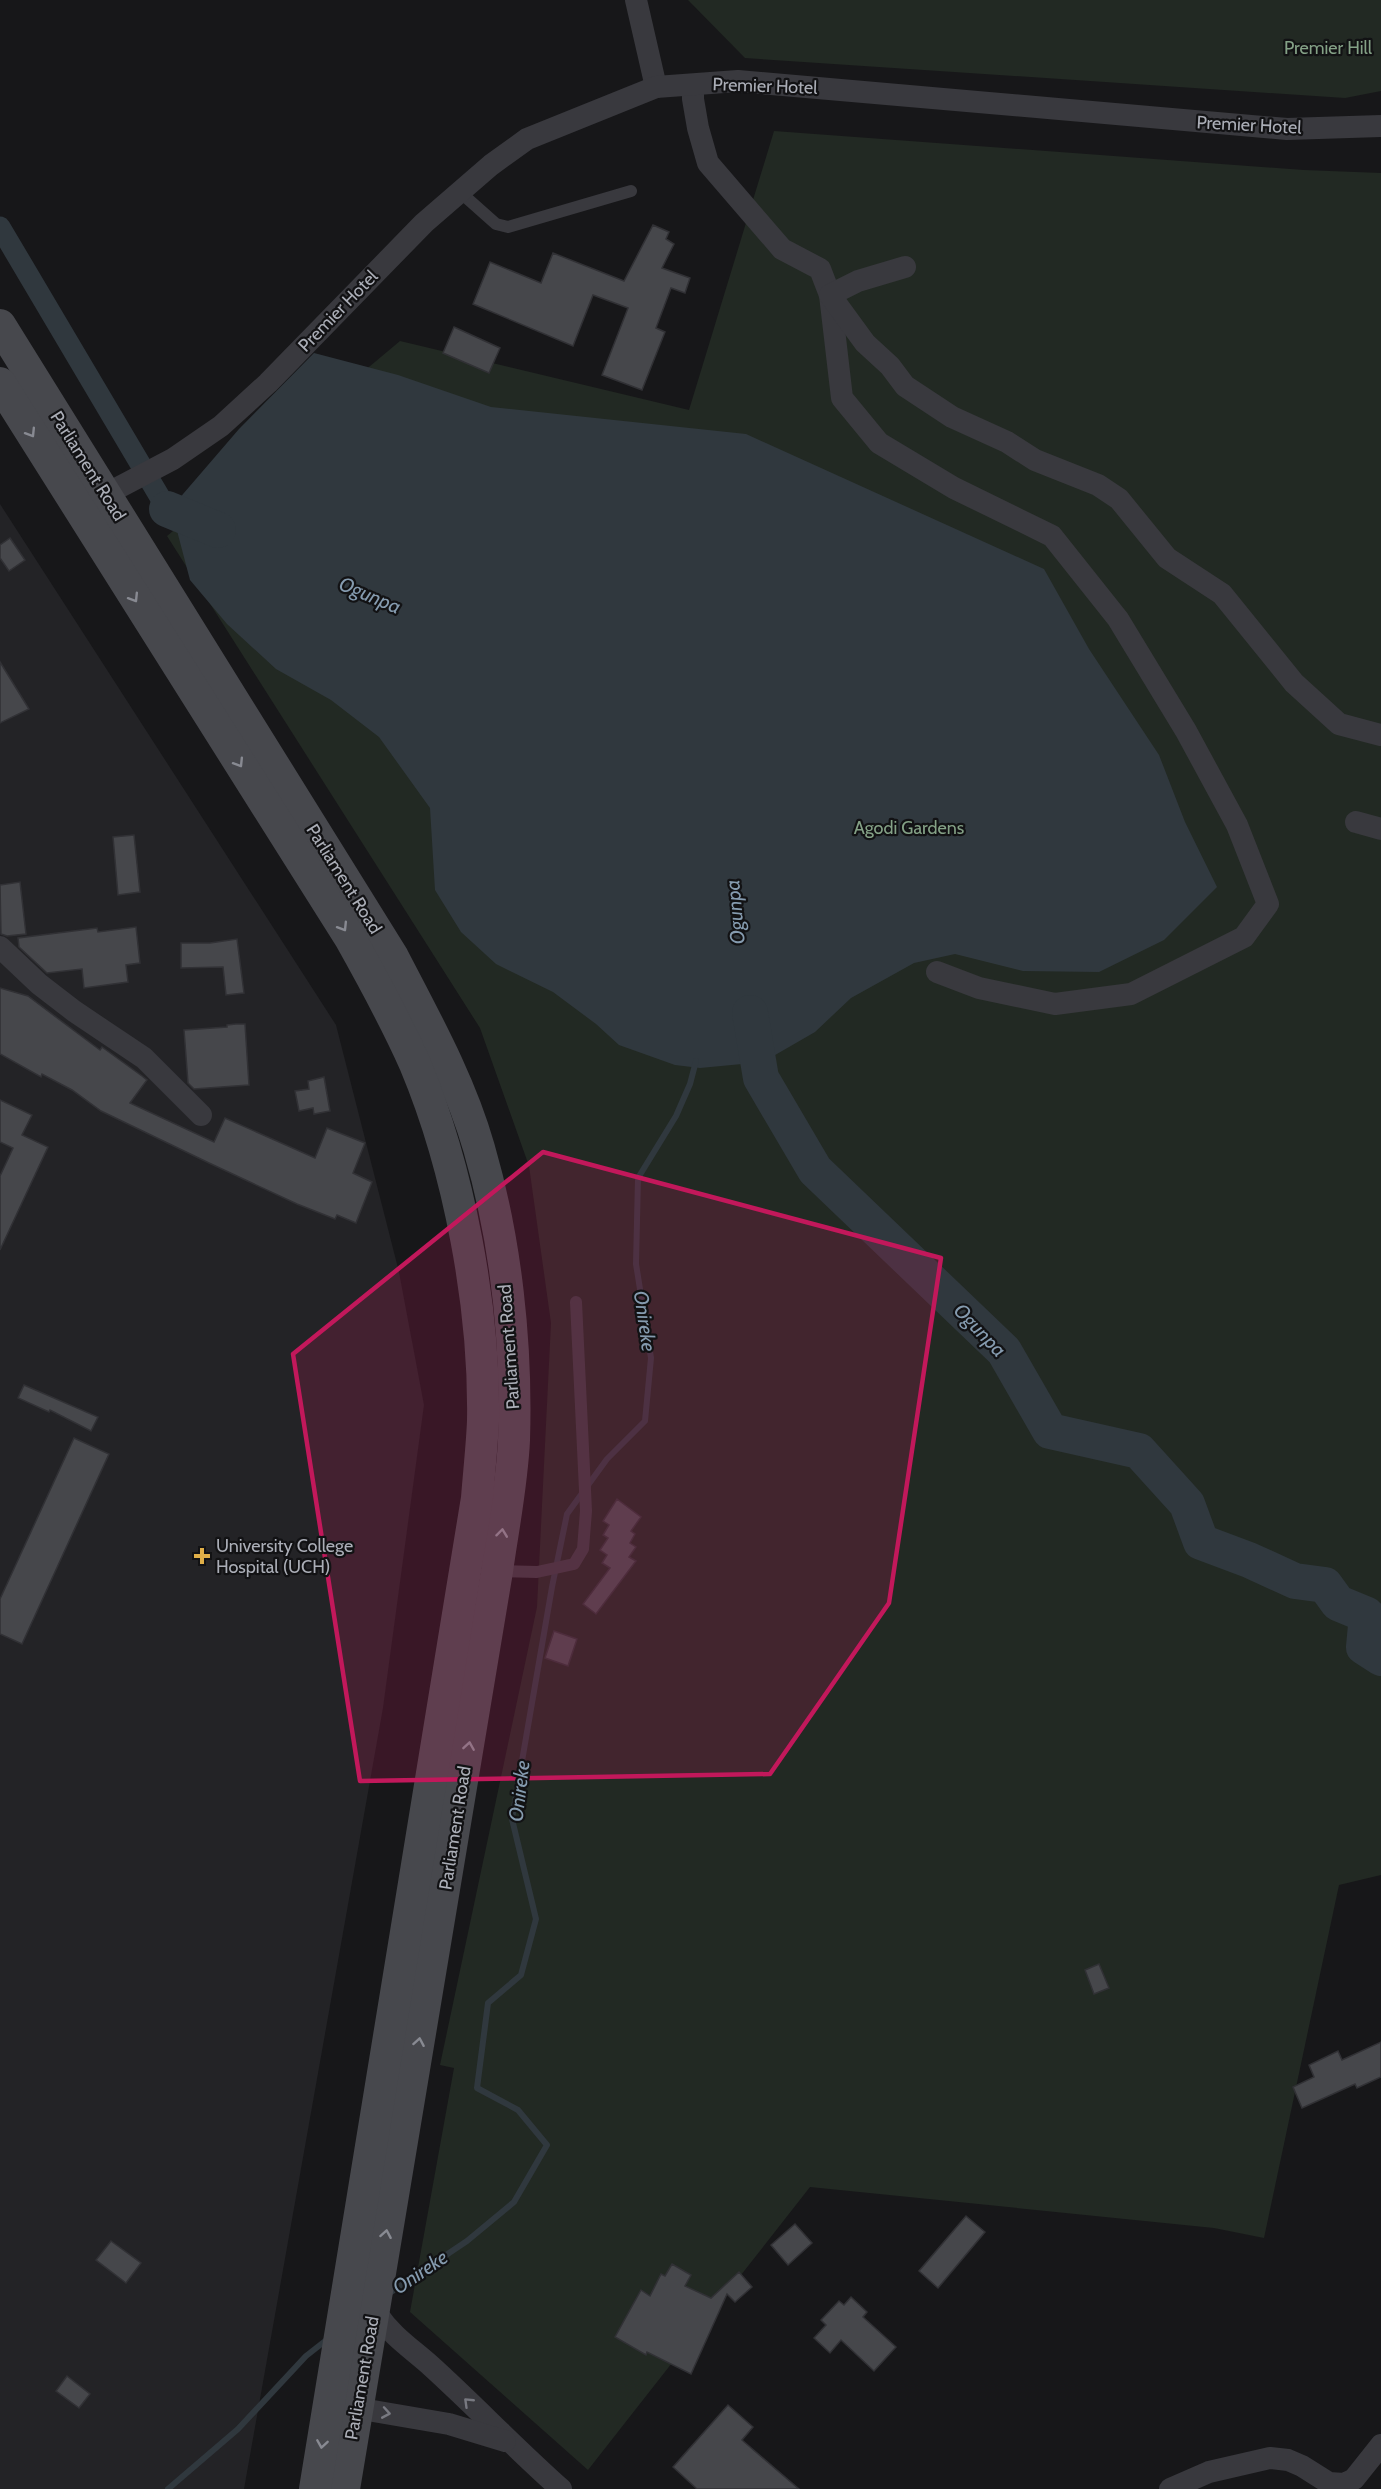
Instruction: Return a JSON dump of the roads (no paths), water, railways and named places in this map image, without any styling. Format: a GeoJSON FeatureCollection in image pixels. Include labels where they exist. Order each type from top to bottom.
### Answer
{"type":"FeatureCollection","features":[{"type":"Feature","properties":{"kind":"main road","name":"Parliament Road"},"geometry":{"type":"LineString","coordinates":[[0,325],[393,957],[432,1031],[479,1147],[495,1216],[507,1290],[513,1361],[514,1442],[497,1571],[361,2317],[343,2406],[315,2489]]}},
{"type":"Feature","properties":{"kind":"main road","name":"Parliament Road"},"geometry":{"type":"LineString","coordinates":[[0,383],[350,938],[386,1002],[415,1065],[440,1134],[472,1272],[480,1350],[483,1421],[477,1498],[361,2317],[343,2406],[344,2489]]}},
{"type":"Feature","properties":{"kind":"street"},"geometry":{"type":"LineString","coordinates":[[636,0],[656,87]]}},
{"type":"Feature","properties":{"kind":"street","name":"Premier Hotel"},"geometry":{"type":"LineString","coordinates":[[79,510],[173,459],[221,426],[268,383],[424,223],[491,165],[527,140],[656,87],[738,81],[1287,129],[1381,126]]}},
{"type":"Feature","properties":{"kind":"street"},"geometry":{"type":"LineString","coordinates":[[693,85],[698,128],[708,163],[782,249],[820,269],[830,295],[842,398],[879,443],[954,488],[1052,536],[1118,619],[1186,731],[1237,825],[1268,904],[1244,937],[1131,994],[1055,1004],[979,988],[937,972]]}},
{"type":"Feature","properties":{"kind":"street"},"geometry":{"type":"LineString","coordinates":[[830,295],[858,281],[905,267]]}},
{"type":"Feature","properties":{"kind":"street"},"geometry":{"type":"LineString","coordinates":[[830,295],[865,343],[890,366],[905,386],[952,417],[1007,442],[1035,460],[1098,485],[1119,499],[1167,558],[1222,594],[1294,683],[1339,724],[1381,735]]}},
{"type":"Feature","properties":{"kind":"street"},"geometry":{"type":"LineString","coordinates":[[1356,822],[1381,830]]}},
{"type":"Feature","properties":{"kind":"street"},"geometry":{"type":"LineString","coordinates":[[0,947],[39,984],[74,1011],[144,1058],[201,1115]]}},
{"type":"Feature","properties":{"kind":"street"},"geometry":{"type":"LineString","coordinates":[[361,2317],[378,2315],[388,2330],[431,2366],[509,2443],[561,2489]]}},
{"type":"Feature","properties":{"kind":"street"},"geometry":{"type":"LineString","coordinates":[[343,2406],[449,2424],[509,2443]]}},
{"type":"Feature","properties":{"kind":"street"},"geometry":{"type":"LineString","coordinates":[[1170,2489],[1209,2472],[1270,2458],[1288,2460],[1329,2483],[1344,2484],[1354,2479],[1381,2445]]}},
{"type":"Feature","properties":{"kind":"lane"},"geometry":{"type":"LineString","coordinates":[[460,192],[496,224],[508,227],[631,191]]}},
{"type":"Feature","properties":{"kind":"lane"},"geometry":{"type":"LineString","coordinates":[[497,1571],[537,1572],[574,1564],[583,1549],[586,1511],[576,1302]]}},
{"type":"Feature","properties":{"kind":"water"},"geometry":{"type":"Polygon","coordinates":[[[314,353],[398,375],[491,407],[746,434],[1044,569],[1089,649],[1159,755],[1185,822],[1217,887],[1164,940],[1099,972],[1023,971],[955,954],[914,963],[851,998],[815,1032],[763,1062],[700,1068],[675,1065],[619,1045],[596,1024],[553,992],[496,964],[461,932],[435,890],[430,808],[379,737],[331,700],[276,669],[227,624],[190,580],[171,508],[239,429],[314,353]]]}},
{"type":"Feature","properties":{"kind":"waterway","name":"Ogunpa"},"geometry":{"type":"LineString","coordinates":[[0,227],[167,509]]}},
{"type":"Feature","properties":{"kind":"waterway","name":"Ogunpa"},"geometry":{"type":"LineString","coordinates":[[167,509],[218,530]]}},
{"type":"Feature","properties":{"kind":"waterway","name":"Ogunpa"},"geometry":{"type":"LineString","coordinates":[[750,1013],[761,1078],[815,1170],[1004,1351],[1050,1431],[1139,1451],[1187,1504],[1201,1542],[1295,1581],[1325,1585],[1338,1603],[1367,1615],[1364,1647],[1381,1658]]}},
{"type":"Feature","properties":{"kind":"waterway","name":"Onireke"},"geometry":{"type":"LineString","coordinates":[[388,2294],[467,2241],[514,2202],[547,2145],[518,2110],[477,2088],[488,2003],[521,1975],[536,1919],[512,1819],[552,1587],[567,1514],[607,1459],[645,1421],[651,1358],[636,1264],[638,1178],[676,1116],[690,1084],[696,1061]]}},
{"type":"Feature","properties":{"kind":"waterway","name":"Onireke"},"geometry":{"type":"LineString","coordinates":[[168,2489],[238,2429],[306,2356],[329,2338]]}},
{"type":"Feature","properties":{"kind":"place","name":"University College Hospital (UCH)"},"geometry":{"type":"Point","coordinates":[202,1556]}},
{"type":"Feature","properties":{"kind":"park label","name":"Premier Hill"},"geometry":{"type":"Point","coordinates":[1328,48]}},
{"type":"Feature","properties":{"kind":"park label","name":"Agodi Gardens"},"geometry":{"type":"Point","coordinates":[909,828]}}]}
